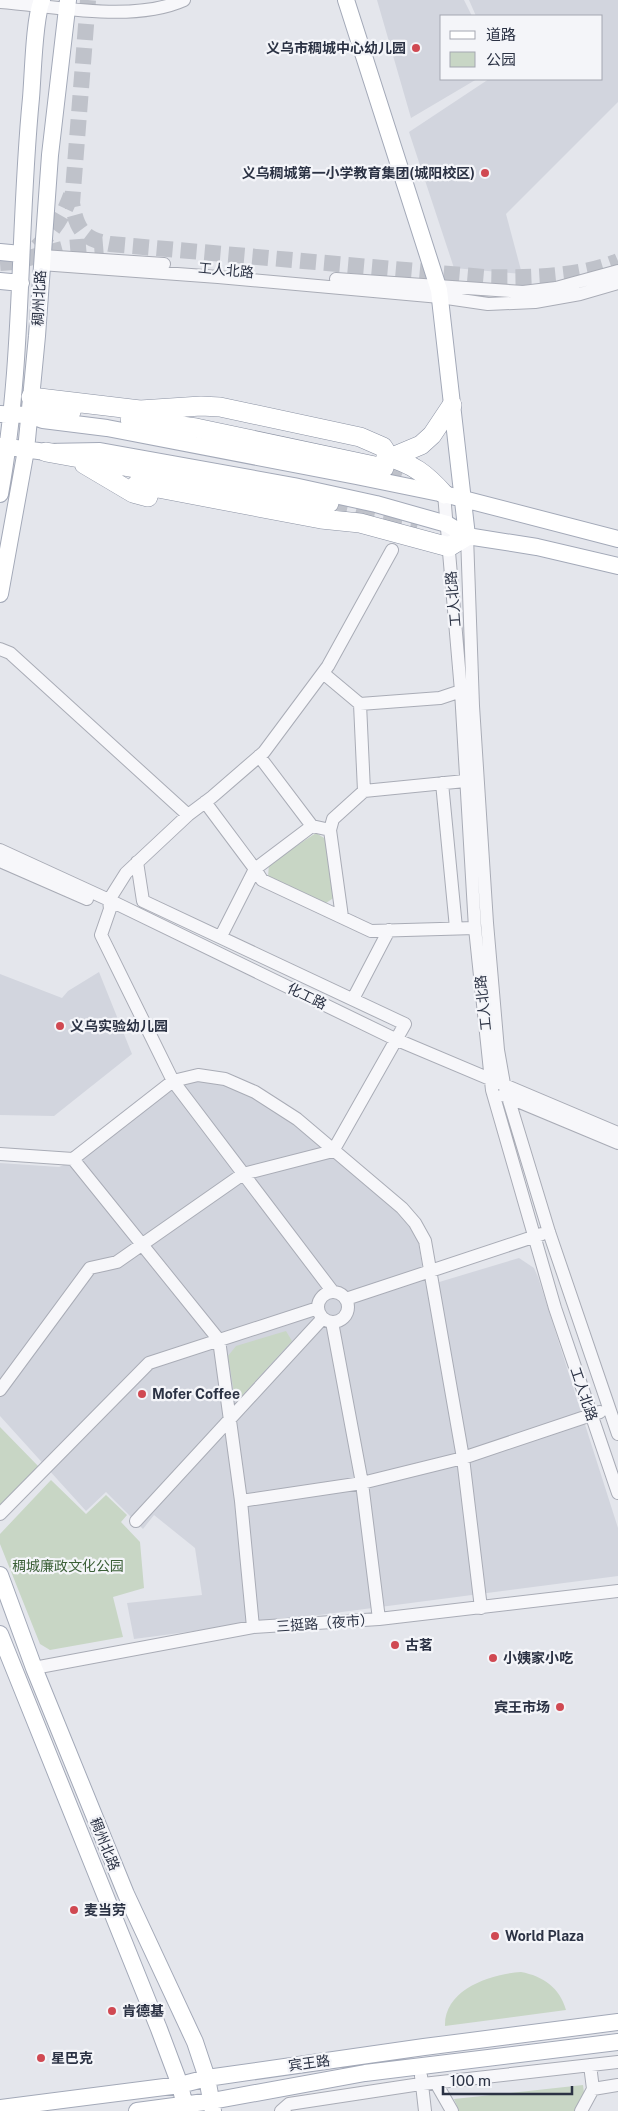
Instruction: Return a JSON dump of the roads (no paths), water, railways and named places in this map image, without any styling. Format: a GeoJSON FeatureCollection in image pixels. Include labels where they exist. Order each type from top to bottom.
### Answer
{"type":"FeatureCollection","features":[{"type":"Feature","properties":{"kind":"highway"},"geometry":{"type":"LineString","coordinates":[[202,415],[323,439],[387,463],[420,445],[432,435],[452,405]]}},
{"type":"Feature","properties":{"kind":"highway"},"geometry":{"type":"LineString","coordinates":[[18,410],[58,410],[196,428],[387,463],[412,465],[454,497]]}},
{"type":"Feature","properties":{"kind":"highway"},"geometry":{"type":"LineString","coordinates":[[46,452],[332,512],[360,523],[449,547],[466,536]]}},
{"type":"Feature","properties":{"kind":"highway"},"geometry":{"type":"LineString","coordinates":[[68,456],[133,493],[300,526],[319,525],[332,512]]}},
{"type":"Feature","properties":{"kind":"highway"},"geometry":{"type":"LineString","coordinates":[[138,484],[332,512]]}},
{"type":"Feature","properties":{"kind":"main road"},"geometry":{"type":"LineString","coordinates":[[346,0],[439,292],[452,405],[454,497],[466,536]]}},
{"type":"Feature","properties":{"kind":"main road","name":"稠州北路"},"geometry":{"type":"LineString","coordinates":[[0,594],[26,450],[18,410],[22,254],[27,138],[41,2]]}},
{"type":"Feature","properties":{"kind":"main road","name":"稠州北路"},"geometry":{"type":"LineString","coordinates":[[0,494],[4,447],[18,410],[37,336],[50,155],[68,4]]}},
{"type":"Feature","properties":{"kind":"main road"},"geometry":{"type":"LineString","coordinates":[[0,252],[22,254]]}},
{"type":"Feature","properties":{"kind":"main road"},"geometry":{"type":"LineString","coordinates":[[0,281],[21,284]]}},
{"type":"Feature","properties":{"kind":"main road"},"geometry":{"type":"LineString","coordinates":[[18,410],[43,420],[116,430],[454,497],[618,539]]}},
{"type":"Feature","properties":{"kind":"main road"},"geometry":{"type":"LineString","coordinates":[[4,447],[46,452],[100,452],[236,476],[376,504],[447,524],[466,536],[537,547],[618,566]]}},
{"type":"Feature","properties":{"kind":"main road","name":"稠州北路"},"geometry":{"type":"LineString","coordinates":[[0,1575],[34,1668],[126,1894],[195,2042],[207,2078],[212,2106]]}},
{"type":"Feature","properties":{"kind":"main road","name":"稠州北路"},"geometry":{"type":"LineString","coordinates":[[0,1634],[180,2085],[186,2108]]}},
{"type":"Feature","properties":{"kind":"main road","name":"宾王路"},"geometry":{"type":"LineString","coordinates":[[0,2108],[180,2085],[207,2078],[618,2022]]}},
{"type":"Feature","properties":{"kind":"main road","name":"宾王路"},"geometry":{"type":"LineString","coordinates":[[137,2111],[212,2106],[365,2073],[618,2042]]}},
{"type":"Feature","properties":{"kind":"street"},"geometry":{"type":"LineString","coordinates":[[0,2],[41,2],[137,11],[184,0]]}},
{"type":"Feature","properties":{"kind":"street"},"geometry":{"type":"LineString","coordinates":[[41,260],[218,277],[439,292],[523,292],[556,288],[618,271]]}},
{"type":"Feature","properties":{"kind":"street"},"geometry":{"type":"LineString","coordinates":[[439,292],[488,304],[535,302],[580,294],[618,283]]}},
{"type":"Feature","properties":{"kind":"street","name":"工人北路"},"geometry":{"type":"LineString","coordinates":[[454,497],[447,524],[461,691],[475,928],[496,1085],[534,1238],[555,1308],[618,1493]]}},
{"type":"Feature","properties":{"kind":"street","name":"工人北路"},"geometry":{"type":"LineString","coordinates":[[466,536],[472,706],[498,1050],[496,1085],[508,1098],[549,1232],[618,1434]]}},
{"type":"Feature","properties":{"kind":"street"},"geometry":{"type":"LineString","coordinates":[[392,550],[323,673],[259,756],[206,802],[188,815],[126,873],[110,904],[100,935],[173,1082],[333,1292],[346,1299],[549,1232]]}},
{"type":"Feature","properties":{"kind":"street"},"geometry":{"type":"LineString","coordinates":[[0,649],[10,653],[188,815]]}},
{"type":"Feature","properties":{"kind":"street"},"geometry":{"type":"LineString","coordinates":[[323,673],[360,704],[440,698],[461,691]]}},
{"type":"Feature","properties":{"kind":"street"},"geometry":{"type":"LineString","coordinates":[[360,704],[364,791]]}},
{"type":"Feature","properties":{"kind":"street"},"geometry":{"type":"LineString","coordinates":[[259,756],[312,826],[330,830]]}},
{"type":"Feature","properties":{"kind":"street"},"geometry":{"type":"LineString","coordinates":[[342,917],[330,830],[334,819],[364,791],[465,781]]}},
{"type":"Feature","properties":{"kind":"street"},"geometry":{"type":"LineString","coordinates":[[442,783],[456,928]]}},
{"type":"Feature","properties":{"kind":"street"},"geometry":{"type":"LineString","coordinates":[[206,802],[262,880],[371,931],[475,928]]}},
{"type":"Feature","properties":{"kind":"street"},"geometry":{"type":"LineString","coordinates":[[221,936],[254,869],[312,826]]}},
{"type":"Feature","properties":{"kind":"street","name":"化工路"},"geometry":{"type":"LineString","coordinates":[[0,850],[393,1043],[618,1133]]}},
{"type":"Feature","properties":{"kind":"street"},"geometry":{"type":"LineString","coordinates":[[449,856],[471,853]]}},
{"type":"Feature","properties":{"kind":"street","name":"化工路"},"geometry":{"type":"LineString","coordinates":[[0,861],[110,904]]}},
{"type":"Feature","properties":{"kind":"street"},"geometry":{"type":"LineString","coordinates":[[0,1390],[90,1268],[118,1262],[243,1174],[333,1150],[404,1024],[144,901],[137,862]]}},
{"type":"Feature","properties":{"kind":"street"},"geometry":{"type":"LineString","coordinates":[[354,999],[389,930]]}},
{"type":"Feature","properties":{"kind":"street"},"geometry":{"type":"LineString","coordinates":[[0,1154],[73,1158],[173,1082],[198,1075],[225,1079],[255,1092],[297,1119],[402,1208],[415,1223],[424,1241],[430,1271],[463,1458],[481,1608]]}},
{"type":"Feature","properties":{"kind":"street"},"geometry":{"type":"LineString","coordinates":[[508,1098],[618,1143]]}},
{"type":"Feature","properties":{"kind":"street"},"geometry":{"type":"LineString","coordinates":[[73,1158],[219,1340],[241,1501],[253,1627]]}},
{"type":"Feature","properties":{"kind":"street"},"geometry":{"type":"LineString","coordinates":[[314,1268],[362,1484],[378,1619]]}},
{"type":"Feature","properties":{"kind":"street"},"geometry":{"type":"LineString","coordinates":[[136,1520],[230,1420],[323,1312],[333,1292]]}},
{"type":"Feature","properties":{"kind":"street"},"geometry":{"type":"LineString","coordinates":[[0,1514],[149,1363],[219,1340],[323,1312],[345,1317],[348,1308],[346,1299]]}},
{"type":"Feature","properties":{"kind":"street"},"geometry":{"type":"LineString","coordinates":[[241,1501],[362,1484],[463,1458],[610,1409]]}},
{"type":"Feature","properties":{"kind":"street","name":"三挺路（夜市）"},"geometry":{"type":"LineString","coordinates":[[34,1668],[253,1627],[378,1619],[618,1590]]}},
{"type":"Feature","properties":{"kind":"street"},"geometry":{"type":"LineString","coordinates":[[281,2111],[289,2104],[422,2084],[618,2062]]}},
{"type":"Feature","properties":{"kind":"street"},"geometry":{"type":"LineString","coordinates":[[420,2066],[426,2111]]}},
{"type":"Feature","properties":{"kind":"street"},"geometry":{"type":"LineString","coordinates":[[581,2111],[593,2089],[590,2066]]}},
{"type":"Feature","properties":{"kind":"street"},"geometry":{"type":"LineString","coordinates":[[436,2083],[452,2111]]}},
{"type":"Feature","properties":{"kind":"street"},"geometry":{"type":"LineString","coordinates":[[593,2089],[618,2086]]}},
{"type":"Feature","properties":{"kind":"tunnel"},"geometry":{"type":"LineString","coordinates":[[88,0],[72,203],[79,227],[87,236],[93,239],[110,244],[485,277],[535,277],[570,273],[618,261]]}},
{"type":"Feature","properties":{"kind":"tunnel"},"geometry":{"type":"LineString","coordinates":[[37,247],[57,223],[71,195]]}},
{"type":"Feature","properties":{"kind":"tunnel"},"geometry":{"type":"LineString","coordinates":[[0,263],[14,262],[66,248],[103,245]]}},
{"type":"Feature","properties":{"kind":"tunnel"},"geometry":{"type":"LineString","coordinates":[[384,468],[426,489]]}},
{"type":"Feature","properties":{"kind":"tunnel"},"geometry":{"type":"LineString","coordinates":[[329,503],[385,516],[418,520]]}},
{"type":"Feature","properties":{"kind":"place","name":"义乌市稠城中心幼儿园"},"geometry":{"type":"Point","coordinates":[416,48]}},
{"type":"Feature","properties":{"kind":"place","name":"义乌稠城第一小学教育集团(城阳校区)"},"geometry":{"type":"Point","coordinates":[485,173]}},
{"type":"Feature","properties":{"kind":"place","name":"义乌实验幼儿园"},"geometry":{"type":"Point","coordinates":[60,1026]}},
{"type":"Feature","properties":{"kind":"place","name":"Mofer Coffee"},"geometry":{"type":"Point","coordinates":[142,1394]}},
{"type":"Feature","properties":{"kind":"place","name":"古茗"},"geometry":{"type":"Point","coordinates":[395,1645]}},
{"type":"Feature","properties":{"kind":"place","name":"小姨家小吃"},"geometry":{"type":"Point","coordinates":[493,1658]}},
{"type":"Feature","properties":{"kind":"place","name":"宾王市场"},"geometry":{"type":"Point","coordinates":[560,1707]}},
{"type":"Feature","properties":{"kind":"place","name":"麦当劳"},"geometry":{"type":"Point","coordinates":[74,1910]}},
{"type":"Feature","properties":{"kind":"place","name":"World Plaza"},"geometry":{"type":"Point","coordinates":[495,1936]}},
{"type":"Feature","properties":{"kind":"place","name":"肯德基"},"geometry":{"type":"Point","coordinates":[112,2011]}},
{"type":"Feature","properties":{"kind":"place","name":"星巴克"},"geometry":{"type":"Point","coordinates":[41,2058]}},
{"type":"Feature","properties":{"kind":"park label","name":"稠城廉政文化公园"},"geometry":{"type":"Point","coordinates":[68,1566]}}]}
